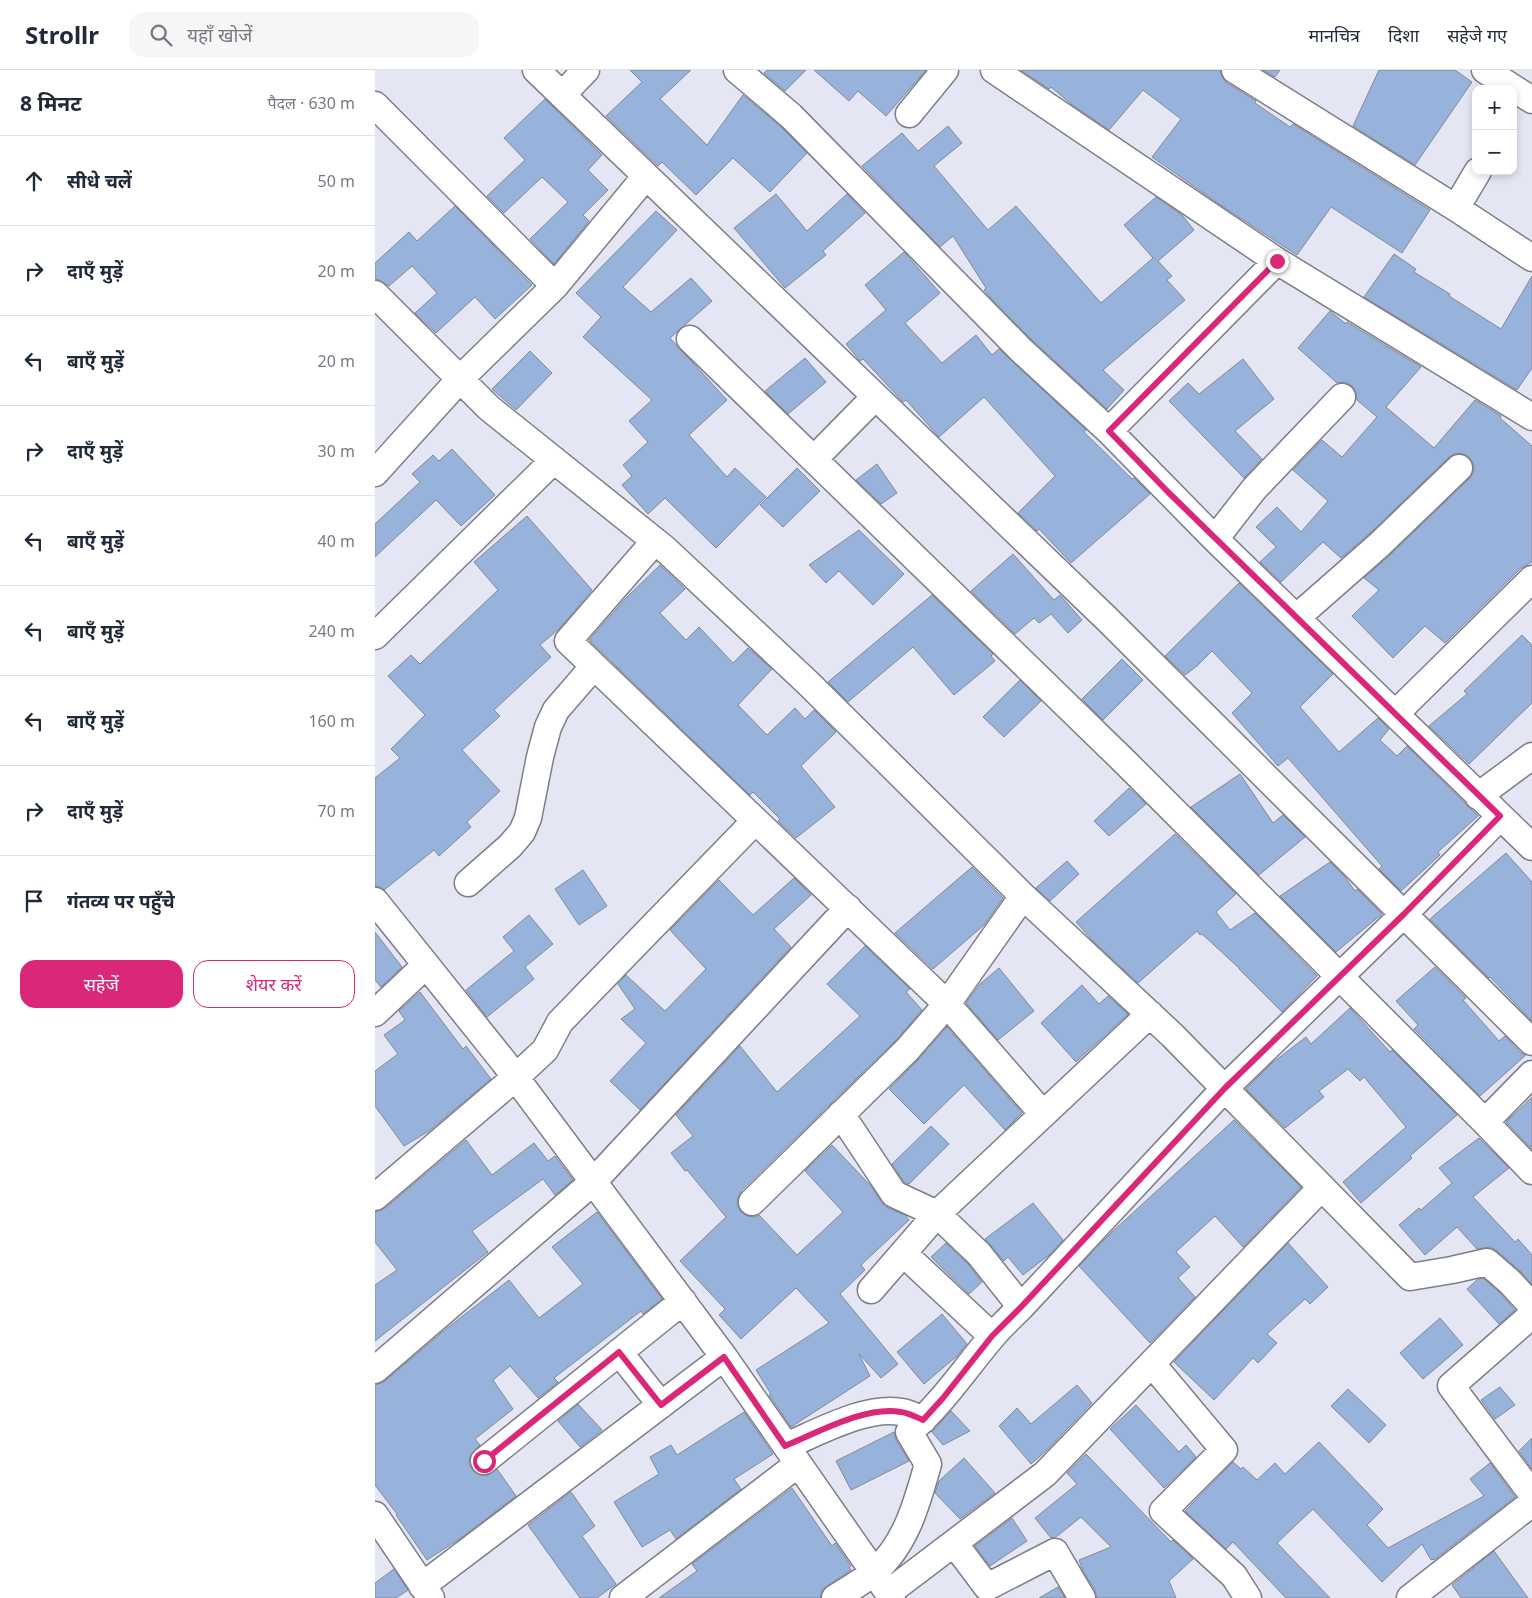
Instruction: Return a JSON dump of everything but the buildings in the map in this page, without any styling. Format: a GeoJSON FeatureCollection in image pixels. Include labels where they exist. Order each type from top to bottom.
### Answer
{"type":"FeatureCollection","features":[{"type":"Feature","properties":{"kind":"street"},"geometry":{"type":"LineString","coordinates":[[536,70],[1108,620],[1174,688],[1532,1042]]}},
{"type":"Feature","properties":{"kind":"street"},"geometry":{"type":"LineString","coordinates":[[562,95],[586,70]]}},
{"type":"Feature","properties":{"kind":"street"},"geometry":{"type":"LineString","coordinates":[[737,70],[791,116],[1021,350],[1109,431],[1215,539],[1532,847]]}},
{"type":"Feature","properties":{"kind":"street"},"geometry":{"type":"LineString","coordinates":[[909,114],[945,70]]}},
{"type":"Feature","properties":{"kind":"street"},"geometry":{"type":"LineString","coordinates":[[994,70],[1277,261],[1532,417]]}},
{"type":"Feature","properties":{"kind":"street"},"geometry":{"type":"LineString","coordinates":[[1235,70],[1456,208],[1532,258]]}},
{"type":"Feature","properties":{"kind":"street"},"geometry":{"type":"LineString","coordinates":[[1485,70],[1523,102]]}},
{"type":"Feature","properties":{"kind":"street"},"geometry":{"type":"LineString","coordinates":[[375,105],[555,286]]}},
{"type":"Feature","properties":{"kind":"street"},"geometry":{"type":"LineString","coordinates":[[1456,208],[1476,175]]}},
{"type":"Feature","properties":{"kind":"street"},"geometry":{"type":"LineString","coordinates":[[375,473],[460,379],[555,286],[646,176]]}},
{"type":"Feature","properties":{"kind":"street"},"geometry":{"type":"LineString","coordinates":[[1109,431],[1277,261]]}},
{"type":"Feature","properties":{"kind":"street"},"geometry":{"type":"LineString","coordinates":[[375,294],[489,408],[655,541],[808,683],[1023,896],[1173,1035],[1409,1276],[1452,1270],[1487,1262],[1510,1282],[1532,1306]]}},
{"type":"Feature","properties":{"kind":"street"},"geometry":{"type":"LineString","coordinates":[[690,339],[1125,762],[1532,1171]]}},
{"type":"Feature","properties":{"kind":"street"},"geometry":{"type":"LineString","coordinates":[[814,459],[875,396]]}},
{"type":"Feature","properties":{"kind":"street"},"geometry":{"type":"LineString","coordinates":[[1215,539],[1254,489],[1342,397]]}},
{"type":"Feature","properties":{"kind":"street"},"geometry":{"type":"LineString","coordinates":[[375,636],[554,460]]}},
{"type":"Feature","properties":{"kind":"street"},"geometry":{"type":"LineString","coordinates":[[1296,618],[1379,545],[1459,468]]}},
{"type":"Feature","properties":{"kind":"street"},"geometry":{"type":"LineString","coordinates":[[655,541],[568,641],[947,1004],[1043,1114]]}},
{"type":"Feature","properties":{"kind":"street"},"geometry":{"type":"LineString","coordinates":[[1395,714],[1532,579]]}},
{"type":"Feature","properties":{"kind":"street"},"geometry":{"type":"LineString","coordinates":[[468,883],[511,846],[523,832],[528,818],[548,727],[556,710],[594,666]]}},
{"type":"Feature","properties":{"kind":"street"},"geometry":{"type":"LineString","coordinates":[[1478,796],[1532,756]]}},
{"type":"Feature","properties":{"kind":"street"},"geometry":{"type":"LineString","coordinates":[[885,1588],[897,1547],[916,1506],[928,1464],[909,1432],[943,1398],[992,1336],[1225,1088],[1404,914],[1500,816]]}},
{"type":"Feature","properties":{"kind":"street"},"geometry":{"type":"LineString","coordinates":[[375,1198],[545,1050],[560,1022],[755,820]]}},
{"type":"Feature","properties":{"kind":"street"},"geometry":{"type":"LineString","coordinates":[[752,1202],[907,1050],[947,1004],[1023,896]]}},
{"type":"Feature","properties":{"kind":"street"},"geometry":{"type":"LineString","coordinates":[[375,902],[516,1077],[683,1301],[885,1588]]}},
{"type":"Feature","properties":{"kind":"street"},"geometry":{"type":"LineString","coordinates":[[375,1370],[593,1182],[848,908]]}},
{"type":"Feature","properties":{"kind":"street"},"geometry":{"type":"LineString","coordinates":[[375,1013],[426,965]]}},
{"type":"Feature","properties":{"kind":"street"},"geometry":{"type":"LineString","coordinates":[[871,1290],[937,1214],[1150,1014]]}},
{"type":"Feature","properties":{"kind":"street"},"geometry":{"type":"LineString","coordinates":[[1485,1122],[1532,1074]]}},
{"type":"Feature","properties":{"kind":"street"},"geometry":{"type":"LineString","coordinates":[[841,1114],[894,1194],[937,1214],[979,1254],[1021,1307]]}},
{"type":"Feature","properties":{"kind":"street"},"geometry":{"type":"LineString","coordinates":[[835,1598],[885,1588],[954,1543],[1045,1474],[1321,1188]]}},
{"type":"Feature","properties":{"kind":"street"},"geometry":{"type":"LineString","coordinates":[[903,1253],[992,1336]]}},
{"type":"Feature","properties":{"kind":"street"},"geometry":{"type":"LineString","coordinates":[[484,1461],[683,1301]]}},
{"type":"Feature","properties":{"kind":"street"},"geometry":{"type":"LineString","coordinates":[[1532,1316],[1451,1386],[1532,1494]]}},
{"type":"Feature","properties":{"kind":"street"},"geometry":{"type":"LineString","coordinates":[[619,1352],[661,1405]]}},
{"type":"Feature","properties":{"kind":"street"},"geometry":{"type":"LineString","coordinates":[[375,1515],[427,1592],[724,1357]]}},
{"type":"Feature","properties":{"kind":"street"},"geometry":{"type":"LineString","coordinates":[[1152,1364],[1224,1450],[1163,1511],[1234,1576],[1248,1598]]}},
{"type":"Feature","properties":{"kind":"street"},"geometry":{"type":"LineString","coordinates":[[631,1596],[792,1455],[856,1416],[877,1412],[901,1412],[923,1420]]}},
{"type":"Feature","properties":{"kind":"street"},"geometry":{"type":"LineString","coordinates":[[1410,1598],[1532,1503]]}},
{"type":"Feature","properties":{"kind":"street"},"geometry":{"type":"LineString","coordinates":[[954,1543],[987,1587],[1055,1552],[1082,1598]]}},
{"type":"Feature","properties":{"kind":"route"},"geometry":{"type":"LineString","coordinates":[[484,1461],[619,1352],[661,1405],[724,1357],[785,1446],[856,1416],[877,1412],[901,1412],[923,1420],[992,1336],[1225,1088],[1404,914],[1500,816],[1168,492],[1109,431],[1277,261]]}}]}
